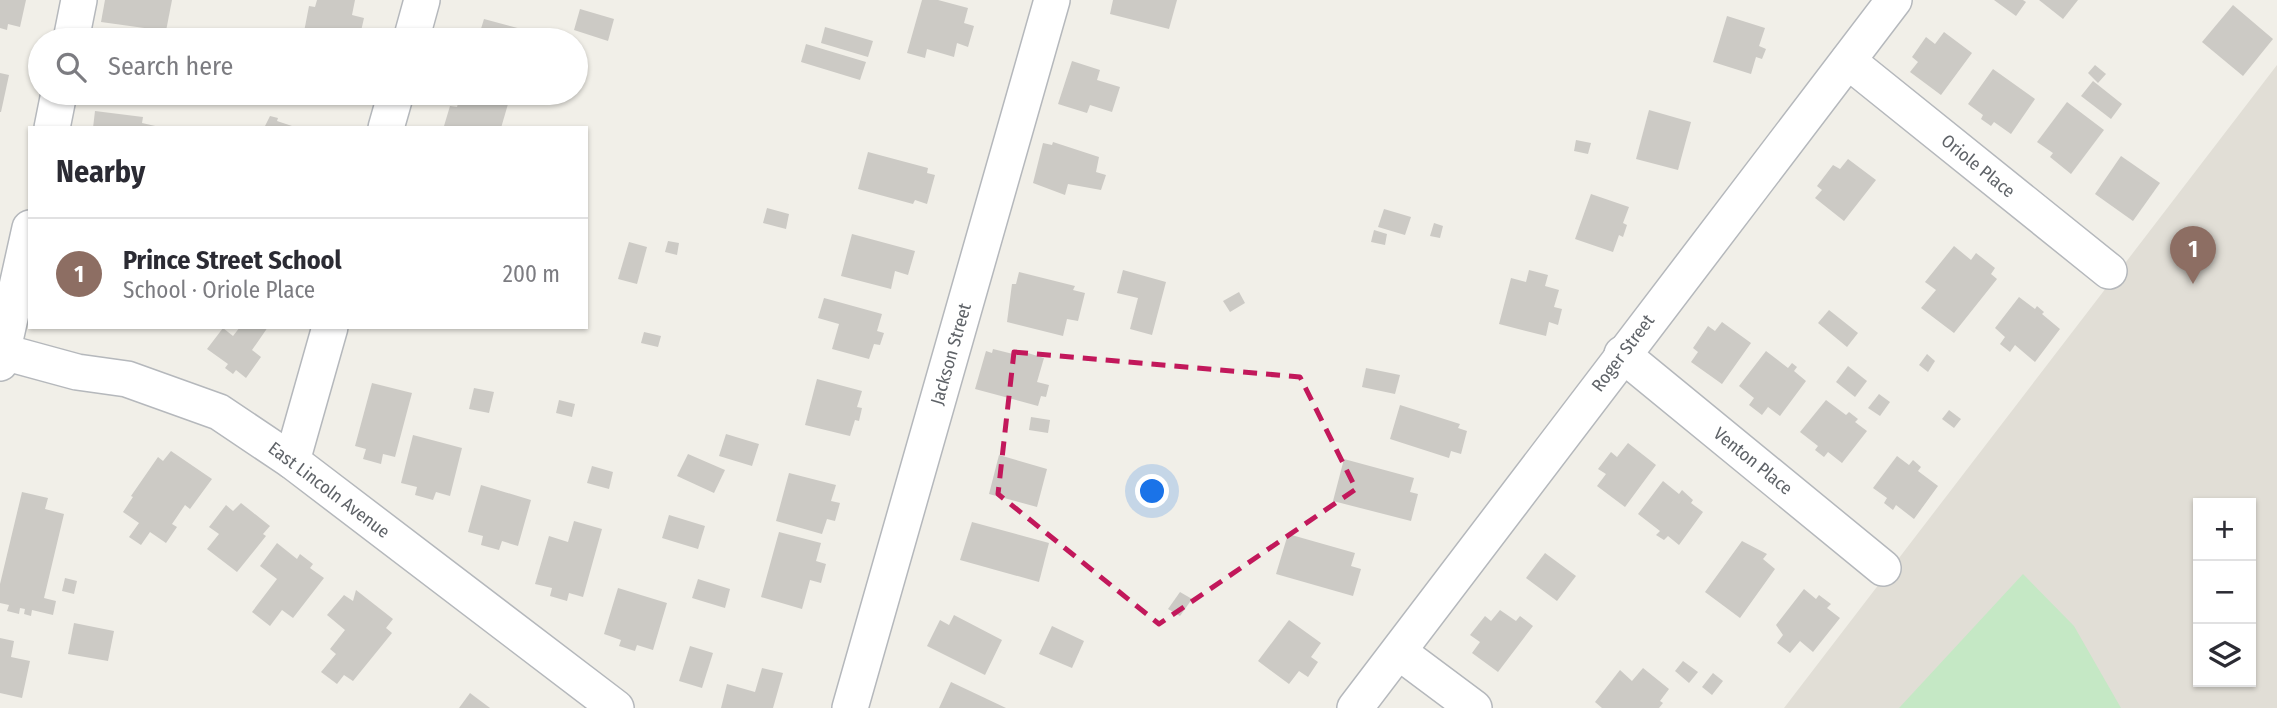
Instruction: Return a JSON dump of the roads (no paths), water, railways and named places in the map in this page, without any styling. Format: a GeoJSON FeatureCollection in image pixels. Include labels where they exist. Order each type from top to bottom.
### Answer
{"type":"FeatureCollection","features":[{"type":"Feature","properties":{"kind":"street"},"geometry":{"type":"LineString","coordinates":[[73,28],[79,0]]}},
{"type":"Feature","properties":{"kind":"street"},"geometry":{"type":"LineString","coordinates":[[414,28],[422,0]]}},
{"type":"Feature","properties":{"kind":"street","name":"Jackson Street"},"geometry":{"type":"LineString","coordinates":[[850,708],[1052,0]]}},
{"type":"Feature","properties":{"kind":"street","name":"Roger Street"},"geometry":{"type":"LineString","coordinates":[[1354,708],[1894,0]]}},
{"type":"Feature","properties":{"kind":"street","name":"Oriole Place"},"geometry":{"type":"LineString","coordinates":[[1847,61],[2109,271]]}},
{"type":"Feature","properties":{"kind":"street"},"geometry":{"type":"LineString","coordinates":[[52,126],[57,105]]}},
{"type":"Feature","properties":{"kind":"street"},"geometry":{"type":"LineString","coordinates":[[387,126],[393,105]]}},
{"type":"Feature","properties":{"kind":"street"},"geometry":{"type":"LineString","coordinates":[[1,355],[28,237]]}},
{"type":"Feature","properties":{"kind":"street"},"geometry":{"type":"LineString","coordinates":[[292,461],[329,329]]}},
{"type":"Feature","properties":{"kind":"street","name":"Venton Place"},"geometry":{"type":"LineString","coordinates":[[1622,354],[1883,568]]}},
{"type":"Feature","properties":{"kind":"street","name":"East Lincoln Avenue"},"geometry":{"type":"LineString","coordinates":[[1,355],[77,373],[127,379],[163,389],[219,412],[292,461],[616,708]]}},
{"type":"Feature","properties":{"kind":"street"},"geometry":{"type":"LineString","coordinates":[[1399,652],[1474,708]]}},
{"type":"Feature","properties":{"kind":"place","name":"Prince Street School"},"geometry":{"type":"Point","coordinates":[2193,284]}}]}
